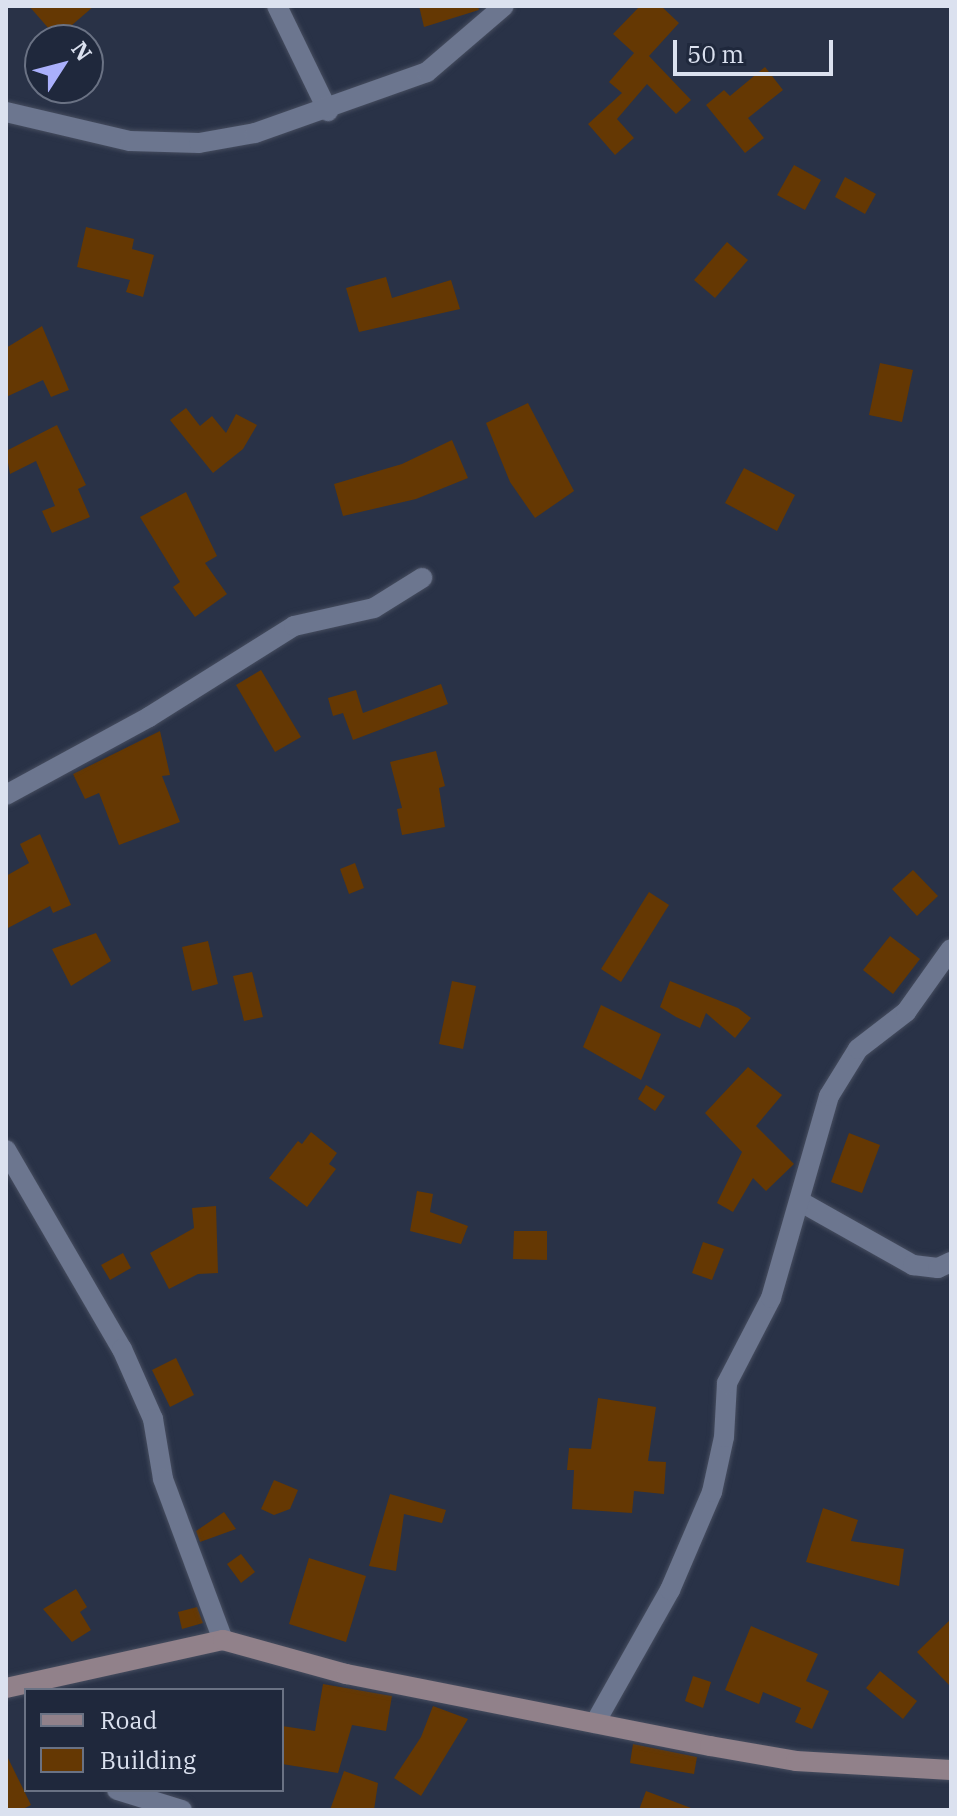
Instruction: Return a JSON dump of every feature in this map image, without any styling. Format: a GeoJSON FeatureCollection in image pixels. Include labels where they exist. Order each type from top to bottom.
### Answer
{"type":"FeatureCollection","features":[{"type":"Feature","properties":{"kind":"street"},"geometry":{"type":"LineString","coordinates":[[277,6],[328,111]]}},
{"type":"Feature","properties":{"kind":"street"},"geometry":{"type":"LineString","coordinates":[[6,112],[130,141],[199,143],[328,111],[427,72],[504,6]]}},
{"type":"Feature","properties":{"kind":"street"},"geometry":{"type":"LineString","coordinates":[[6,795],[149,717],[294,626],[374,608],[422,578]]}},
{"type":"Feature","properties":{"kind":"street"},"geometry":{"type":"LineString","coordinates":[[595,1723],[670,1590],[712,1492],[724,1437],[727,1383],[771,1298],[829,1096],[842,1068],[858,1049],[906,1012],[951,949]]}},
{"type":"Feature","properties":{"kind":"street"},"geometry":{"type":"LineString","coordinates":[[6,1150],[122,1349],[153,1419],[163,1479],[223,1640]]}},
{"type":"Feature","properties":{"kind":"street"},"geometry":{"type":"LineString","coordinates":[[801,1202],[913,1265],[938,1268],[951,1262]]}},
{"type":"Feature","properties":{"kind":"street"},"geometry":{"type":"LineString","coordinates":[[6,1688],[33,1686],[223,1640],[346,1674],[796,1761],[951,1770]]}},
{"type":"Feature","properties":{"kind":"street"},"geometry":{"type":"LineString","coordinates":[[124,1792],[182,1810]]}},
{"type":"Feature","properties":{"kind":"building"},"geometry":{"type":"Polygon","coordinates":[[[29,6],[94,6],[73,24],[45,24],[29,6]]]}},
{"type":"Feature","properties":{"kind":"building"},"geometry":{"type":"Polygon","coordinates":[[[419,6],[478,6],[479,10],[424,27],[419,6]]]}},
{"type":"Feature","properties":{"kind":"building"},"geometry":{"type":"Polygon","coordinates":[[[640,6],[661,6],[679,23],[649,56],[691,100],[676,114],[647,84],[617,119],[634,138],[615,155],[588,124],[622,93],[609,82],[634,53],[613,34],[640,6]]]}},
{"type":"Feature","properties":{"kind":"building"},"geometry":{"type":"Polygon","coordinates":[[[765,67],[783,90],[748,118],[764,138],[745,153],[706,105],[724,90],[730,96],[765,67]]]}},
{"type":"Feature","properties":{"kind":"building"},"geometry":{"type":"Polygon","coordinates":[[[794,165],[821,180],[805,210],[777,195],[794,165]]]}},
{"type":"Feature","properties":{"kind":"building"},"geometry":{"type":"Polygon","coordinates":[[[845,177],[876,194],[865,214],[835,197],[845,177]]]}},
{"type":"Feature","properties":{"kind":"building"},"geometry":{"type":"Polygon","coordinates":[[[86,227],[134,239],[132,249],[154,255],[143,297],[126,292],[130,280],[77,267],[86,227]]]}},
{"type":"Feature","properties":{"kind":"building"},"geometry":{"type":"Polygon","coordinates":[[[727,242],[748,260],[715,298],[694,280],[727,242]]]}},
{"type":"Feature","properties":{"kind":"building"},"geometry":{"type":"Polygon","coordinates":[[[386,277],[392,298],[451,280],[460,309],[359,332],[346,288],[386,277]]]}},
{"type":"Feature","properties":{"kind":"building"},"geometry":{"type":"Polygon","coordinates":[[[42,326],[69,390],[51,397],[43,380],[6,397],[6,348],[42,326]]]}},
{"type":"Feature","properties":{"kind":"building"},"geometry":{"type":"Polygon","coordinates":[[[880,363],[913,370],[902,422],[869,415],[880,363]]]}},
{"type":"Feature","properties":{"kind":"building"},"geometry":{"type":"Polygon","coordinates":[[[528,403],[574,491],[535,518],[510,482],[486,423],[528,403]]]}},
{"type":"Feature","properties":{"kind":"building"},"geometry":{"type":"Polygon","coordinates":[[[186,408],[200,426],[212,416],[226,433],[236,414],[257,425],[243,449],[213,473],[170,420],[186,408]]]}},
{"type":"Feature","properties":{"kind":"building"},"geometry":{"type":"Polygon","coordinates":[[[57,425],[86,485],[78,489],[90,517],[52,533],[42,511],[55,506],[36,461],[10,474],[6,451],[57,425]]]}},
{"type":"Feature","properties":{"kind":"building"},"geometry":{"type":"Polygon","coordinates":[[[452,440],[468,478],[416,499],[343,516],[334,484],[402,464],[452,440]]]}},
{"type":"Feature","properties":{"kind":"building"},"geometry":{"type":"Polygon","coordinates":[[[744,468],[795,495],[777,531],[725,503],[744,468]]]}},
{"type":"Feature","properties":{"kind":"building"},"geometry":{"type":"Polygon","coordinates":[[[186,492],[217,556],[205,563],[227,594],[195,617],[173,587],[180,582],[140,517],[186,492]]]}},
{"type":"Feature","properties":{"kind":"building"},"geometry":{"type":"Polygon","coordinates":[[[261,670],[301,737],[275,752],[236,685],[261,670]]]}},
{"type":"Feature","properties":{"kind":"building"},"geometry":{"type":"Polygon","coordinates":[[[441,684],[448,704],[353,740],[343,713],[333,716],[328,698],[356,690],[363,713],[441,684]]]}},
{"type":"Feature","properties":{"kind":"building"},"geometry":{"type":"Polygon","coordinates":[[[160,731],[170,775],[162,776],[180,822],[119,845],[99,793],[85,799],[73,774],[160,731]]]}},
{"type":"Feature","properties":{"kind":"building"},"geometry":{"type":"Polygon","coordinates":[[[436,751],[445,786],[439,788],[445,827],[402,835],[397,809],[402,808],[390,762],[436,751]]]}},
{"type":"Feature","properties":{"kind":"building"},"geometry":{"type":"Polygon","coordinates":[[[40,834],[71,905],[53,913],[50,906],[6,929],[6,876],[29,863],[20,844],[40,834]]]}},
{"type":"Feature","properties":{"kind":"building"},"geometry":{"type":"Polygon","coordinates":[[[355,863],[364,888],[349,894],[340,869],[355,863]]]}},
{"type":"Feature","properties":{"kind":"building"},"geometry":{"type":"Polygon","coordinates":[[[913,870],[938,896],[917,916],[892,889],[913,870]]]}},
{"type":"Feature","properties":{"kind":"building"},"geometry":{"type":"Polygon","coordinates":[[[649,892],[669,905],[621,982],[601,969],[649,892]]]}},
{"type":"Feature","properties":{"kind":"building"},"geometry":{"type":"Polygon","coordinates":[[[96,933],[111,961],[71,986],[52,949],[96,933]]]}},
{"type":"Feature","properties":{"kind":"building"},"geometry":{"type":"Polygon","coordinates":[[[890,936],[920,959],[893,994],[863,970],[890,936]]]}},
{"type":"Feature","properties":{"kind":"building"},"geometry":{"type":"Polygon","coordinates":[[[208,941],[218,984],[192,991],[182,947],[208,941]]]}},
{"type":"Feature","properties":{"kind":"building"},"geometry":{"type":"Polygon","coordinates":[[[252,972],[263,1017],[244,1021],[233,976],[252,972]]]}},
{"type":"Feature","properties":{"kind":"building"},"geometry":{"type":"Polygon","coordinates":[[[452,981],[476,986],[463,1049],[439,1044],[452,981]]]}},
{"type":"Feature","properties":{"kind":"building"},"geometry":{"type":"Polygon","coordinates":[[[670,981],[738,1008],[751,1018],[735,1038],[706,1013],[700,1028],[660,1007],[670,981]]]}},
{"type":"Feature","properties":{"kind":"building"},"geometry":{"type":"Polygon","coordinates":[[[601,1005],[661,1034],[641,1080],[583,1047],[601,1005]]]}},
{"type":"Feature","properties":{"kind":"building"},"geometry":{"type":"Polygon","coordinates":[[[748,1067],[782,1095],[756,1126],[794,1164],[766,1191],[753,1178],[733,1212],[717,1203],[742,1152],[705,1113],[748,1067]]]}},
{"type":"Feature","properties":{"kind":"building"},"geometry":{"type":"Polygon","coordinates":[[[646,1085],[665,1096],[655,1111],[638,1099],[646,1085]]]}},
{"type":"Feature","properties":{"kind":"building"},"geometry":{"type":"Polygon","coordinates":[[[311,1132],[337,1153],[329,1164],[336,1169],[307,1207],[269,1178],[298,1141],[302,1144],[311,1132]]]}},
{"type":"Feature","properties":{"kind":"building"},"geometry":{"type":"Polygon","coordinates":[[[849,1133],[880,1145],[862,1193],[831,1182],[849,1133]]]}},
{"type":"Feature","properties":{"kind":"building"},"geometry":{"type":"Polygon","coordinates":[[[417,1191],[433,1194],[430,1212],[468,1226],[461,1244],[410,1231],[417,1191]]]}},
{"type":"Feature","properties":{"kind":"building"},"geometry":{"type":"Polygon","coordinates":[[[216,1206],[218,1273],[198,1274],[169,1289],[150,1253],[194,1228],[192,1208],[216,1206]]]}},
{"type":"Feature","properties":{"kind":"building"},"geometry":{"type":"Polygon","coordinates":[[[514,1231],[547,1231],[547,1260],[513,1259],[514,1231]]]}},
{"type":"Feature","properties":{"kind":"building"},"geometry":{"type":"Polygon","coordinates":[[[703,1242],[724,1249],[712,1280],[692,1273],[703,1242]]]}},
{"type":"Feature","properties":{"kind":"building"},"geometry":{"type":"Polygon","coordinates":[[[123,1253],[131,1268],[110,1280],[101,1265],[123,1253]]]}},
{"type":"Feature","properties":{"kind":"building"},"geometry":{"type":"Polygon","coordinates":[[[176,1358],[194,1395],[170,1407],[152,1370],[176,1358]]]}},
{"type":"Feature","properties":{"kind":"building"},"geometry":{"type":"Polygon","coordinates":[[[598,1398],[656,1407],[648,1461],[666,1462],[664,1494],[634,1491],[632,1513],[572,1509],[574,1470],[567,1470],[569,1448],[591,1449],[598,1398]]]}},
{"type":"Feature","properties":{"kind":"building"},"geometry":{"type":"Polygon","coordinates":[[[274,1480],[298,1490],[290,1509],[274,1515],[261,1509],[274,1480]]]}},
{"type":"Feature","properties":{"kind":"building"},"geometry":{"type":"Polygon","coordinates":[[[390,1494],[446,1510],[442,1523],[404,1514],[396,1571],[369,1566],[390,1494]]]}},
{"type":"Feature","properties":{"kind":"building"},"geometry":{"type":"Polygon","coordinates":[[[823,1508],[858,1520],[851,1541],[904,1549],[899,1586],[806,1562],[823,1508]]]}},
{"type":"Feature","properties":{"kind":"building"},"geometry":{"type":"Polygon","coordinates":[[[224,1512],[236,1529],[200,1542],[196,1531],[224,1512]]]}},
{"type":"Feature","properties":{"kind":"building"},"geometry":{"type":"Polygon","coordinates":[[[241,1554],[255,1572],[241,1583],[227,1564],[241,1554]]]}},
{"type":"Feature","properties":{"kind":"building"},"geometry":{"type":"Polygon","coordinates":[[[309,1558],[366,1576],[346,1642],[289,1624],[309,1558]]]}},
{"type":"Feature","properties":{"kind":"building"},"geometry":{"type":"Polygon","coordinates":[[[76,1589],[87,1607],[80,1612],[91,1630],[72,1642],[43,1609],[76,1589]]]}},
{"type":"Feature","properties":{"kind":"building"},"geometry":{"type":"Polygon","coordinates":[[[197,1607],[203,1623],[182,1629],[178,1612],[197,1607]]]}},
{"type":"Feature","properties":{"kind":"building"},"geometry":{"type":"Polygon","coordinates":[[[951,1619],[951,1687],[917,1652],[951,1619]]]}},
{"type":"Feature","properties":{"kind":"building"},"geometry":{"type":"Polygon","coordinates":[[[751,1626],[818,1654],[806,1681],[829,1691],[812,1729],[795,1722],[801,1708],[763,1692],[759,1704],[725,1690],[751,1626]]]}},
{"type":"Feature","properties":{"kind":"building"},"geometry":{"type":"Polygon","coordinates":[[[880,1671],[917,1701],[903,1719],[866,1688],[880,1671]]]}},
{"type":"Feature","properties":{"kind":"building"},"geometry":{"type":"Polygon","coordinates":[[[693,1676],[711,1682],[703,1708],[685,1701],[693,1676]]]}},
{"type":"Feature","properties":{"kind":"building"},"geometry":{"type":"Polygon","coordinates":[[[323,1684],[392,1696],[386,1731],[352,1725],[338,1773],[284,1764],[284,1726],[315,1731],[323,1684]]]}},
{"type":"Feature","properties":{"kind":"building"},"geometry":{"type":"Polygon","coordinates":[[[433,1706],[468,1719],[421,1796],[394,1778],[421,1737],[433,1706]]]}},
{"type":"Feature","properties":{"kind":"building"},"geometry":{"type":"Polygon","coordinates":[[[633,1744],[697,1757],[694,1774],[630,1763],[633,1744]]]}},
{"type":"Feature","properties":{"kind":"building"},"geometry":{"type":"Polygon","coordinates":[[[6,1754],[31,1805],[21,1810],[6,1810],[6,1754]]]}},
{"type":"Feature","properties":{"kind":"building"},"geometry":{"type":"Polygon","coordinates":[[[344,1771],[378,1783],[374,1810],[330,1810],[344,1771]]]}},
{"type":"Feature","properties":{"kind":"building"},"geometry":{"type":"Polygon","coordinates":[[[646,1791],[691,1808],[691,1810],[639,1810],[646,1791]]]}}]}
